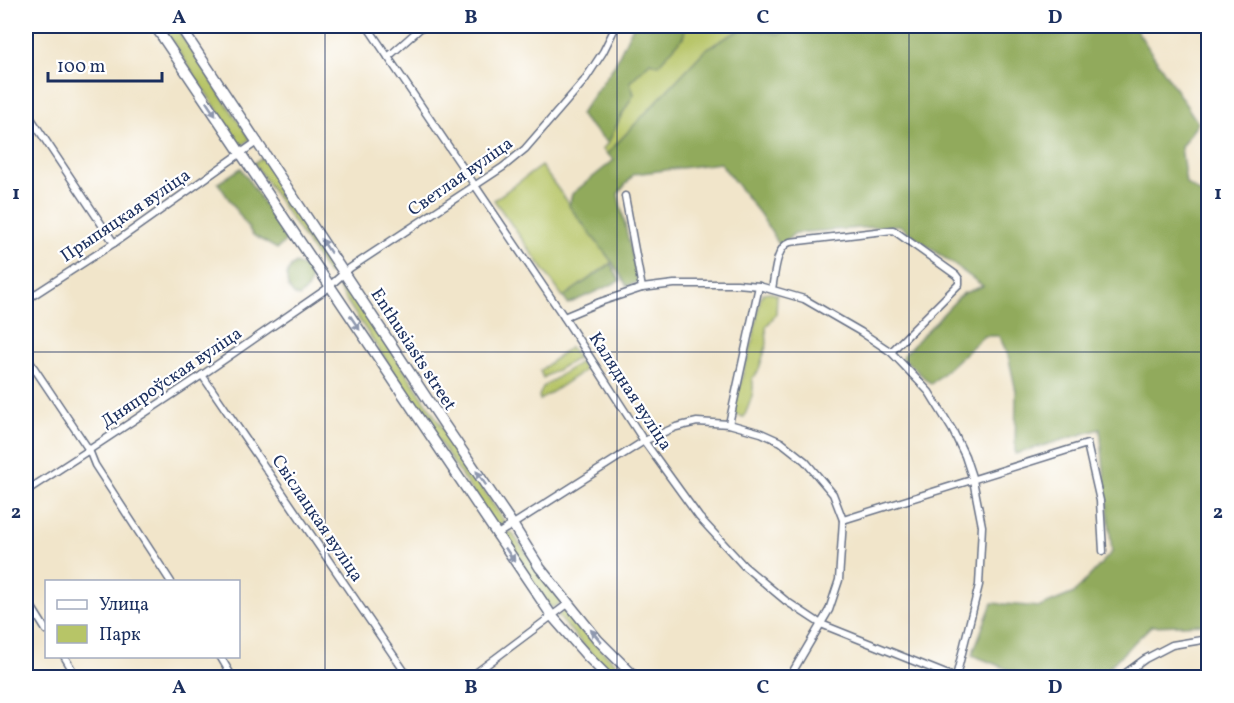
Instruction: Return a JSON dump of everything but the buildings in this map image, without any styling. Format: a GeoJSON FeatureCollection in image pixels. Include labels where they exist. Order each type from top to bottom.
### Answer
{"type":"FeatureCollection","features":[{"type":"Feature","properties":{"kind":"street","name":"Enthusiasts street"},"geometry":{"type":"LineString","coordinates":[[155,26],[552,616],[609,678]]}},
{"type":"Feature","properties":{"kind":"street","name":"Enthusiasts street"},"geometry":{"type":"LineString","coordinates":[[180,26],[540,568],[598,640],[636,678]]}},
{"type":"Feature","properties":{"kind":"street","name":"Калядная вуліца"},"geometry":{"type":"LineString","coordinates":[[367,26],[564,317],[644,441],[699,517],[744,566],[786,601],[821,624],[956,677]]}},
{"type":"Feature","properties":{"kind":"street"},"geometry":{"type":"LineString","coordinates":[[388,57],[423,26]]}},
{"type":"Feature","properties":{"kind":"street","name":"Светлая вуліца"},"geometry":{"type":"LineString","coordinates":[[331,286],[350,268],[503,167],[525,149],[584,81],[603,52],[616,26]]}},
{"type":"Feature","properties":{"kind":"street"},"geometry":{"type":"LineString","coordinates":[[26,111],[114,243]]}},
{"type":"Feature","properties":{"kind":"street","name":"Прыпяцкая вуліца"},"geometry":{"type":"LineString","coordinates":[[26,300],[114,243],[258,141]]}},
{"type":"Feature","properties":{"kind":"street"},"geometry":{"type":"LineString","coordinates":[[625,196],[642,288]]}},
{"type":"Feature","properties":{"kind":"street"},"geometry":{"type":"LineString","coordinates":[[772,289],[780,250],[784,244],[893,230],[956,274],[959,284],[891,352]]}},
{"type":"Feature","properties":{"kind":"street"},"geometry":{"type":"LineString","coordinates":[[564,317],[642,288],[684,284],[759,286],[804,299],[891,352],[929,392],[957,440],[973,480],[982,526],[979,585],[956,677]]}},
{"type":"Feature","properties":{"kind":"street","name":"Дняпроўская вуліца"},"geometry":{"type":"LineString","coordinates":[[26,491],[202,375],[331,286]]}},
{"type":"Feature","properties":{"kind":"street"},"geometry":{"type":"LineString","coordinates":[[729,424],[759,286]]}},
{"type":"Feature","properties":{"kind":"street"},"geometry":{"type":"LineString","coordinates":[[26,356],[89,450],[95,465],[170,580]]}},
{"type":"Feature","properties":{"kind":"street","name":"Свіслацкая вуліца"},"geometry":{"type":"LineString","coordinates":[[202,375],[408,678]]}},
{"type":"Feature","properties":{"kind":"street"},"geometry":{"type":"LineString","coordinates":[[496,535],[644,441],[676,427],[697,422],[729,424],[761,433],[781,442],[805,461],[833,494],[843,520],[839,580],[829,610],[789,678]]}},
{"type":"Feature","properties":{"kind":"street"},"geometry":{"type":"LineString","coordinates":[[843,520],[1087,444],[1100,501],[1103,551]]}},
{"type":"Feature","properties":{"kind":"street"},"geometry":{"type":"LineString","coordinates":[[26,598],[45,628]]}},
{"type":"Feature","properties":{"kind":"street"},"geometry":{"type":"LineString","coordinates":[[469,678],[569,603]]}},
{"type":"Feature","properties":{"kind":"street"},"geometry":{"type":"LineString","coordinates":[[1119,678],[1145,659],[1172,645],[1209,639]]}},
{"type":"Feature","properties":{"kind":"street"},"geometry":{"type":"LineString","coordinates":[[65,658],[77,678]]}},
{"type":"Feature","properties":{"kind":"street"},"geometry":{"type":"LineString","coordinates":[[220,658],[233,678]]}},
{"type":"Feature","properties":{"kind":"green space"},"geometry":{"type":"Polygon","coordinates":[[[162,26],[175,26],[250,139],[241,146],[162,26]]]}},
{"type":"Feature","properties":{"kind":"green space"},"geometry":{"type":"Polygon","coordinates":[[[633,26],[686,26],[683,37],[658,65],[650,62],[630,82],[634,94],[608,143],[580,114],[614,66],[633,26]]]}},
{"type":"Feature","properties":{"kind":"green space"},"geometry":{"type":"Polygon","coordinates":[[[686,26],[793,26],[779,34],[745,27],[706,49],[607,154],[602,149],[608,143],[634,94],[629,82],[650,62],[683,37],[686,26]]]}},
{"type":"Feature","properties":{"kind":"green space"},"geometry":{"type":"Polygon","coordinates":[[[793,26],[1134,26],[1198,123],[1181,147],[1186,183],[1208,198],[1208,624],[1151,626],[1099,677],[1019,677],[1020,674],[972,655],[992,603],[1040,607],[1074,593],[1112,552],[1100,429],[1015,454],[1016,391],[1008,355],[999,336],[984,336],[931,384],[902,357],[962,294],[983,286],[899,225],[795,233],[780,246],[760,214],[720,163],[634,174],[618,194],[638,282],[627,286],[612,262],[569,206],[572,194],[614,160],[607,154],[706,49],[745,27],[779,34],[793,26]]]}},
{"type":"Feature","properties":{"kind":"green space"},"geometry":{"type":"Polygon","coordinates":[[[262,158],[336,269],[333,273],[328,274],[254,163],[262,158]]]}},
{"type":"Feature","properties":{"kind":"green space"},"geometry":{"type":"Polygon","coordinates":[[[541,166],[612,262],[563,297],[494,200],[541,166]]]}},
{"type":"Feature","properties":{"kind":"green space"},"geometry":{"type":"Polygon","coordinates":[[[241,168],[287,240],[277,249],[253,235],[218,183],[241,168]]]}},
{"type":"Feature","properties":{"kind":"green space"},"geometry":{"type":"Polygon","coordinates":[[[296,263],[307,270],[311,278],[308,287],[299,297],[291,291],[287,281],[289,271],[296,263]]]}},
{"type":"Feature","properties":{"kind":"green space"},"geometry":{"type":"Polygon","coordinates":[[[611,264],[620,281],[568,304],[563,297],[611,264]]]}},
{"type":"Feature","properties":{"kind":"green space"},"geometry":{"type":"Polygon","coordinates":[[[342,284],[348,284],[504,521],[502,525],[494,525],[339,289],[342,284]]]}},
{"type":"Feature","properties":{"kind":"green space"},"geometry":{"type":"Polygon","coordinates":[[[769,292],[777,295],[776,314],[766,327],[767,344],[758,372],[752,378],[753,393],[744,417],[736,415],[734,410],[752,343],[760,300],[763,293],[769,292]]]}},
{"type":"Feature","properties":{"kind":"green space"},"geometry":{"type":"Polygon","coordinates":[[[570,347],[578,358],[543,378],[540,371],[570,347]]]}},
{"type":"Feature","properties":{"kind":"green space"},"geometry":{"type":"Polygon","coordinates":[[[580,362],[585,370],[540,400],[539,396],[543,387],[580,362]]]}},
{"type":"Feature","properties":{"kind":"green space"},"geometry":{"type":"Polygon","coordinates":[[[509,532],[561,601],[559,604],[551,608],[504,539],[509,532]]]}},
{"type":"Feature","properties":{"kind":"green space"},"geometry":{"type":"Polygon","coordinates":[[[564,609],[567,609],[593,642],[630,677],[616,677],[587,649],[558,616],[564,609]]]}}]}
